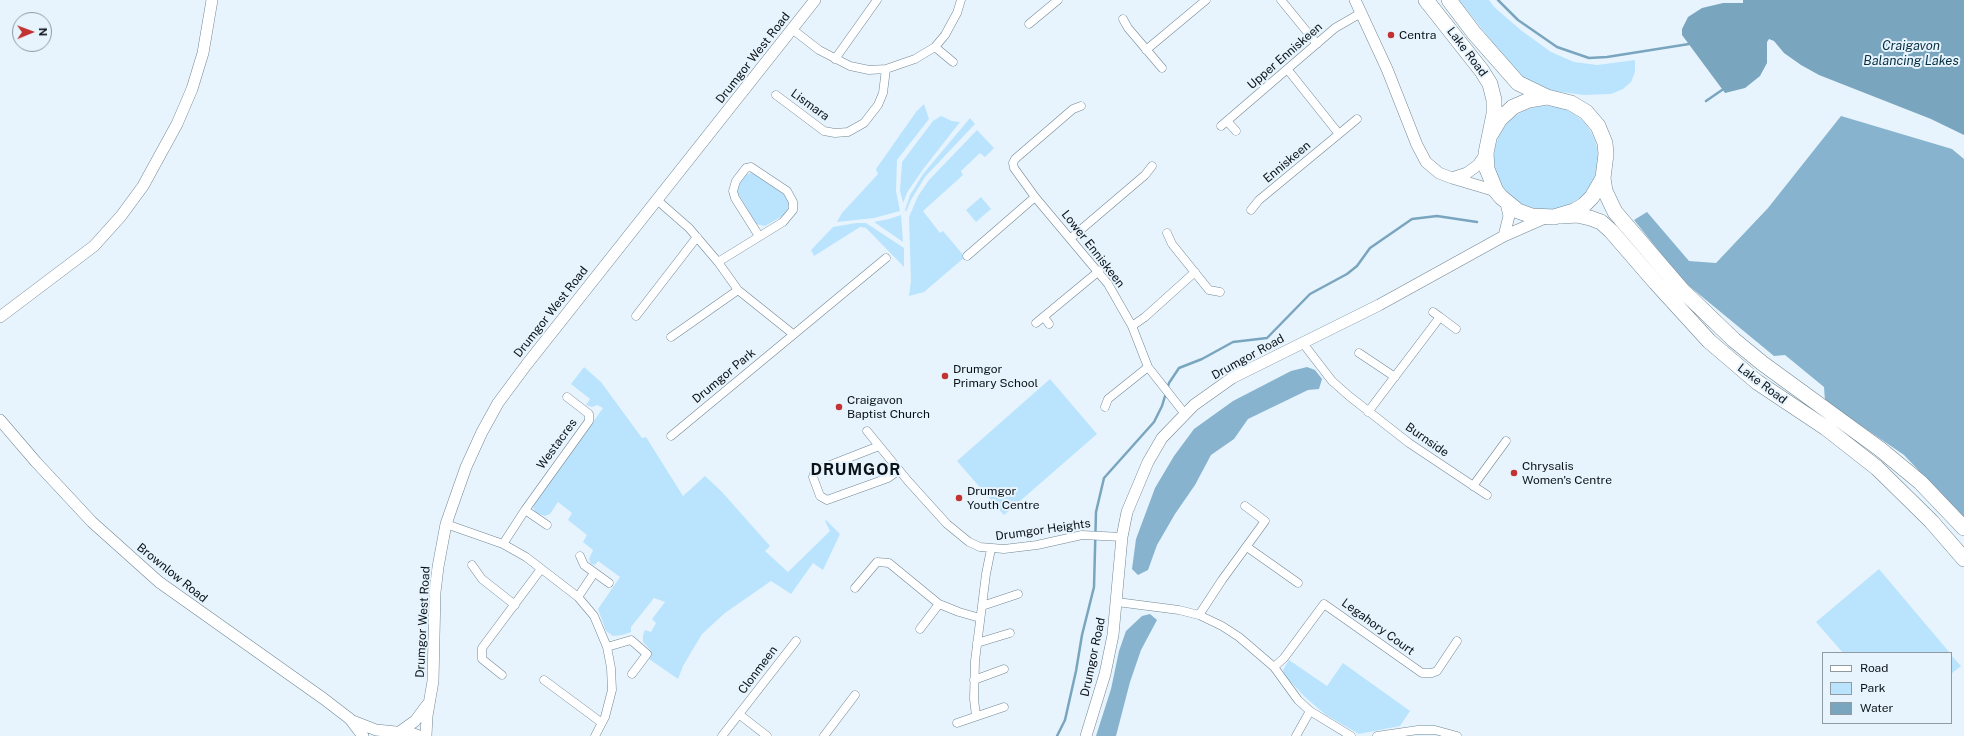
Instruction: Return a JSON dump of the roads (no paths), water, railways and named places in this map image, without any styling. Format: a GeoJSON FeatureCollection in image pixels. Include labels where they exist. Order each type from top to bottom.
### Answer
{"type":"FeatureCollection","features":[{"type":"Feature","properties":{"kind":"highway","name":"Lake Road"},"geometry":{"type":"LineString","coordinates":[[1426,0],[1482,71],[1490,84],[1494,100],[1491,134]]}},
{"type":"Feature","properties":{"kind":"highway","name":"Lake Road"},"geometry":{"type":"LineString","coordinates":[[1449,0],[1474,33],[1518,83],[1547,97]]}},
{"type":"Feature","properties":{"kind":"highway"},"geometry":{"type":"LineString","coordinates":[[1547,97],[1571,103],[1586,112],[1598,126],[1605,143],[1606,154],[1603,178],[1592,197],[1584,205],[1562,216],[1546,218],[1532,216],[1518,211],[1506,203],[1496,191],[1487,169],[1486,153],[1491,134],[1500,119],[1514,107],[1529,100],[1547,97]]}},
{"type":"Feature","properties":{"kind":"highway","name":"Lake Road"},"geometry":{"type":"LineString","coordinates":[[1603,178],[1605,191],[1615,212],[1682,290],[1734,340],[1762,363],[1880,449],[1920,482],[1964,528]]}},
{"type":"Feature","properties":{"kind":"highway","name":"Lake Road"},"geometry":{"type":"LineString","coordinates":[[1562,216],[1577,215],[1590,218],[1606,227],[1709,341],[1757,382],[1826,428],[1878,468],[1931,521],[1964,559]]}},
{"type":"Feature","properties":{"kind":"street"},"geometry":{"type":"LineString","coordinates":[[0,317],[94,246],[121,216],[144,186],[174,131],[192,89],[203,53],[212,0]]}},
{"type":"Feature","properties":{"kind":"street","name":"Drumgor West Road"},"geometry":{"type":"LineString","coordinates":[[426,736],[425,730],[433,681],[435,592],[446,524],[466,467],[482,432],[498,403],[596,276],[815,0]]}},
{"type":"Feature","properties":{"kind":"street"},"geometry":{"type":"LineString","coordinates":[[835,59],[877,0]]}},
{"type":"Feature","properties":{"kind":"street"},"geometry":{"type":"LineString","coordinates":[[792,29],[819,50],[835,59],[857,68],[886,69],[915,59],[935,47],[945,35],[957,13],[961,0]]}},
{"type":"Feature","properties":{"kind":"street"},"geometry":{"type":"LineString","coordinates":[[1029,24],[1058,0]]}},
{"type":"Feature","properties":{"kind":"street"},"geometry":{"type":"LineString","coordinates":[[1146,50],[1206,0]]}},
{"type":"Feature","properties":{"kind":"street"},"geometry":{"type":"LineString","coordinates":[[1281,0],[1317,44]]}},
{"type":"Feature","properties":{"kind":"street"},"geometry":{"type":"LineString","coordinates":[[1356,0],[1387,69],[1422,155],[1432,168],[1452,178],[1496,191]]}},
{"type":"Feature","properties":{"kind":"street","name":"Upper Enniskeen"},"geometry":{"type":"LineString","coordinates":[[1221,126],[1288,70],[1335,28],[1361,13]]}},
{"type":"Feature","properties":{"kind":"street"},"geometry":{"type":"LineString","coordinates":[[1123,19],[1128,28],[1162,68]]}},
{"type":"Feature","properties":{"kind":"street"},"geometry":{"type":"LineString","coordinates":[[935,47],[953,62]]}},
{"type":"Feature","properties":{"kind":"street","name":"Lismara"},"geometry":{"type":"LineString","coordinates":[[776,95],[824,131],[835,133],[848,132],[864,123],[878,105],[883,93],[886,69]]}},
{"type":"Feature","properties":{"kind":"street"},"geometry":{"type":"LineString","coordinates":[[1288,70],[1339,134]]}},
{"type":"Feature","properties":{"kind":"street","name":"Lower Enniskeen"},"geometry":{"type":"LineString","coordinates":[[1081,106],[1073,109],[1015,159],[1010,161],[1016,174],[1108,284],[1132,326],[1148,367],[1185,414]]}},
{"type":"Feature","properties":{"kind":"street","name":"Enniskeen"},"geometry":{"type":"LineString","coordinates":[[1251,210],[1259,200],[1357,119]]}},
{"type":"Feature","properties":{"kind":"street"},"geometry":{"type":"LineString","coordinates":[[1227,121],[1236,131]]}},
{"type":"Feature","properties":{"kind":"street"},"geometry":{"type":"LineString","coordinates":[[1452,178],[1467,172],[1478,165],[1486,153]]}},
{"type":"Feature","properties":{"kind":"street"},"geometry":{"type":"LineString","coordinates":[[1071,238],[1146,175],[1152,166]]}},
{"type":"Feature","properties":{"kind":"street"},"geometry":{"type":"LineString","coordinates":[[718,262],[759,236],[789,216],[793,210],[793,202],[787,191],[751,167],[746,168],[736,181],[733,191],[735,198],[759,236]]}},
{"type":"Feature","properties":{"kind":"street"},"geometry":{"type":"LineString","coordinates":[[967,256],[1035,197]]}},
{"type":"Feature","properties":{"kind":"street"},"geometry":{"type":"LineString","coordinates":[[657,200],[680,219],[697,237],[718,262],[738,290],[793,334]]}},
{"type":"Feature","properties":{"kind":"street"},"geometry":{"type":"LineString","coordinates":[[1504,236],[1509,216],[1506,203]]}},
{"type":"Feature","properties":{"kind":"street","name":"Drumgor Road"},"geometry":{"type":"LineString","coordinates":[[1086,736],[1105,674],[1113,635],[1122,537],[1127,512],[1148,462],[1162,438],[1185,414],[1232,378],[1379,305],[1504,236],[1546,218]]}},
{"type":"Feature","properties":{"kind":"street"},"geometry":{"type":"LineString","coordinates":[[1167,233],[1172,244],[1209,290],[1220,292]]}},
{"type":"Feature","properties":{"kind":"street"},"geometry":{"type":"LineString","coordinates":[[636,316],[697,237]]}},
{"type":"Feature","properties":{"kind":"street","name":"Drumgor Park"},"geometry":{"type":"LineString","coordinates":[[671,436],[886,258]]}},
{"type":"Feature","properties":{"kind":"street"},"geometry":{"type":"LineString","coordinates":[[1036,323],[1044,318],[1098,271]]}},
{"type":"Feature","properties":{"kind":"street"},"geometry":{"type":"LineString","coordinates":[[1132,326],[1145,317],[1194,272]]}},
{"type":"Feature","properties":{"kind":"street"},"geometry":{"type":"LineString","coordinates":[[671,337],[738,290]]}},
{"type":"Feature","properties":{"kind":"street"},"geometry":{"type":"LineString","coordinates":[[1433,312],[1456,329]]}},
{"type":"Feature","properties":{"kind":"street"},"geometry":{"type":"LineString","coordinates":[[1368,412],[1440,317]]}},
{"type":"Feature","properties":{"kind":"street"},"geometry":{"type":"LineString","coordinates":[[1044,318],[1049,324]]}},
{"type":"Feature","properties":{"kind":"street","name":"Burnside"},"geometry":{"type":"LineString","coordinates":[[1302,342],[1332,381],[1368,412],[1408,443],[1487,495]]}},
{"type":"Feature","properties":{"kind":"street"},"geometry":{"type":"LineString","coordinates":[[1359,353],[1395,377]]}},
{"type":"Feature","properties":{"kind":"street"},"geometry":{"type":"LineString","coordinates":[[1105,407],[1108,399],[1148,367]]}},
{"type":"Feature","properties":{"kind":"street","name":"Westacres"},"geometry":{"type":"LineString","coordinates":[[502,544],[589,421],[589,414],[567,397]]}},
{"type":"Feature","properties":{"kind":"street","name":"Brownlow Road"},"geometry":{"type":"LineString","coordinates":[[0,420],[36,462],[92,522],[159,582],[293,676],[350,720],[363,736]]}},
{"type":"Feature","properties":{"kind":"street","name":"Drumgor Heights"},"geometry":{"type":"LineString","coordinates":[[867,431],[899,470],[958,534],[969,542],[991,549],[1004,549],[1038,545],[1082,535],[1096,534],[1122,537]]}},
{"type":"Feature","properties":{"kind":"street"},"geometry":{"type":"LineString","coordinates":[[1473,486],[1506,441]]}},
{"type":"Feature","properties":{"kind":"street"},"geometry":{"type":"LineString","coordinates":[[879,446],[815,471],[813,477],[820,496],[826,500],[888,478],[899,470]]}},
{"type":"Feature","properties":{"kind":"street"},"geometry":{"type":"LineString","coordinates":[[1199,615],[1265,520],[1245,506]]}},
{"type":"Feature","properties":{"kind":"street"},"geometry":{"type":"LineString","coordinates":[[525,510],[548,525]]}},
{"type":"Feature","properties":{"kind":"street"},"geometry":{"type":"LineString","coordinates":[[446,524],[502,544],[526,556],[541,570],[561,582],[578,597],[594,616],[607,647],[611,668],[612,690],[602,723],[595,736]]}},
{"type":"Feature","properties":{"kind":"street"},"geometry":{"type":"LineString","coordinates":[[1247,547],[1298,583]]}},
{"type":"Feature","properties":{"kind":"street","name":"Drumgor Heights"},"geometry":{"type":"LineString","coordinates":[[976,716],[974,680],[977,643],[991,549]]}},
{"type":"Feature","properties":{"kind":"street"},"geometry":{"type":"LineString","coordinates":[[580,556],[584,565],[609,583]]}},
{"type":"Feature","properties":{"kind":"street"},"geometry":{"type":"LineString","coordinates":[[855,588],[877,562],[889,562],[939,604],[980,618]]}},
{"type":"Feature","properties":{"kind":"street"},"geometry":{"type":"LineString","coordinates":[[472,565],[482,579],[515,605]]}},
{"type":"Feature","properties":{"kind":"street"},"geometry":{"type":"LineString","coordinates":[[502,675],[482,659],[482,648],[541,570]]}},
{"type":"Feature","properties":{"kind":"street"},"geometry":{"type":"LineString","coordinates":[[578,597],[594,573]]}},
{"type":"Feature","properties":{"kind":"street"},"geometry":{"type":"LineString","coordinates":[[982,606],[1018,594]]}},
{"type":"Feature","properties":{"kind":"street"},"geometry":{"type":"LineString","coordinates":[[1117,602],[1159,607],[1199,615],[1239,637],[1274,667],[1298,700],[1310,711],[1351,736]]}},
{"type":"Feature","properties":{"kind":"street"},"geometry":{"type":"LineString","coordinates":[[920,629],[939,604]]}},
{"type":"Feature","properties":{"kind":"street","name":"Legahory Court"},"geometry":{"type":"LineString","coordinates":[[1274,667],[1284,658],[1324,604],[1422,673],[1432,673],[1437,671],[1457,641]]}},
{"type":"Feature","properties":{"kind":"street"},"geometry":{"type":"LineString","coordinates":[[977,643],[1010,633]]}},
{"type":"Feature","properties":{"kind":"street"},"geometry":{"type":"LineString","coordinates":[[607,647],[631,640],[647,654],[632,674]]}},
{"type":"Feature","properties":{"kind":"street","name":"Clonmeen"},"geometry":{"type":"LineString","coordinates":[[722,736],[740,715],[796,641]]}},
{"type":"Feature","properties":{"kind":"street"},"geometry":{"type":"LineString","coordinates":[[974,680],[1004,669]]}},
{"type":"Feature","properties":{"kind":"street"},"geometry":{"type":"LineString","coordinates":[[544,680],[602,723]]}},
{"type":"Feature","properties":{"kind":"street","name":"Drumgor West Road"},"geometry":{"type":"LineString","coordinates":[[394,733],[419,716],[426,707],[431,695]]}},
{"type":"Feature","properties":{"kind":"street"},"geometry":{"type":"LineString","coordinates":[[824,736],[855,695]]}},
{"type":"Feature","properties":{"kind":"street"},"geometry":{"type":"LineString","coordinates":[[957,723],[1004,707]]}},
{"type":"Feature","properties":{"kind":"street"},"geometry":{"type":"LineString","coordinates":[[1296,736],[1310,711]]}},
{"type":"Feature","properties":{"kind":"street"},"geometry":{"type":"LineString","coordinates":[[740,715],[767,736]]}},
{"type":"Feature","properties":{"kind":"street","name":"Brownlow Road"},"geometry":{"type":"LineString","coordinates":[[350,720],[376,730],[394,733],[409,732],[419,736]]}},
{"type":"Feature","properties":{"kind":"street"},"geometry":{"type":"LineString","coordinates":[[1377,736],[1406,731],[1435,730],[1457,736]]}},
{"type":"Feature","properties":{"kind":"water","name":"Craigavon Balancing Lakes"},"geometry":{"type":"Polygon","coordinates":[[[1743,0],[1964,0],[1964,135],[1931,119],[1819,75],[1784,53],[1774,41],[1769,39],[1767,42],[1767,63],[1760,76],[1745,88],[1725,93],[1682,35],[1682,29],[1688,17],[1702,8],[1723,3],[1743,3],[1743,0]]]}},
{"type":"Feature","properties":{"kind":"waterway"},"geometry":{"type":"LineString","coordinates":[[1498,0],[1518,20],[1557,47],[1589,58],[1607,57],[1689,44]]}},
{"type":"Feature","properties":{"kind":"waterway"},"geometry":{"type":"LineString","coordinates":[[1706,101],[1722,90]]}},
{"type":"Feature","properties":{"kind":"waterway"},"geometry":{"type":"LineString","coordinates":[[1057,736],[1065,720],[1082,635],[1094,587],[1096,512],[1104,478],[1154,422],[1162,406],[1169,383],[1179,368],[1202,359],[1233,342],[1267,338],[1310,294],[1347,274],[1357,266],[1370,248],[1412,219],[1437,216],[1477,222]]}},
{"type":"Feature","properties":{"kind":"place","name":"Centra"},"geometry":{"type":"Point","coordinates":[1391,35]}},
{"type":"Feature","properties":{"kind":"place","name":"Drumgor Primary School"},"geometry":{"type":"Point","coordinates":[945,376]}},
{"type":"Feature","properties":{"kind":"place","name":"Craigavon Baptist Church"},"geometry":{"type":"Point","coordinates":[839,407]}},
{"type":"Feature","properties":{"kind":"place","name":"Chrysalis Women's Centre"},"geometry":{"type":"Point","coordinates":[1514,473]}},
{"type":"Feature","properties":{"kind":"place","name":"Drumgor Youth Centre"},"geometry":{"type":"Point","coordinates":[959,498]}},
{"type":"Feature","properties":{"kind":"district","name":"DRUMGOR"},"geometry":{"type":"Point","coordinates":[856,470]}}]}
